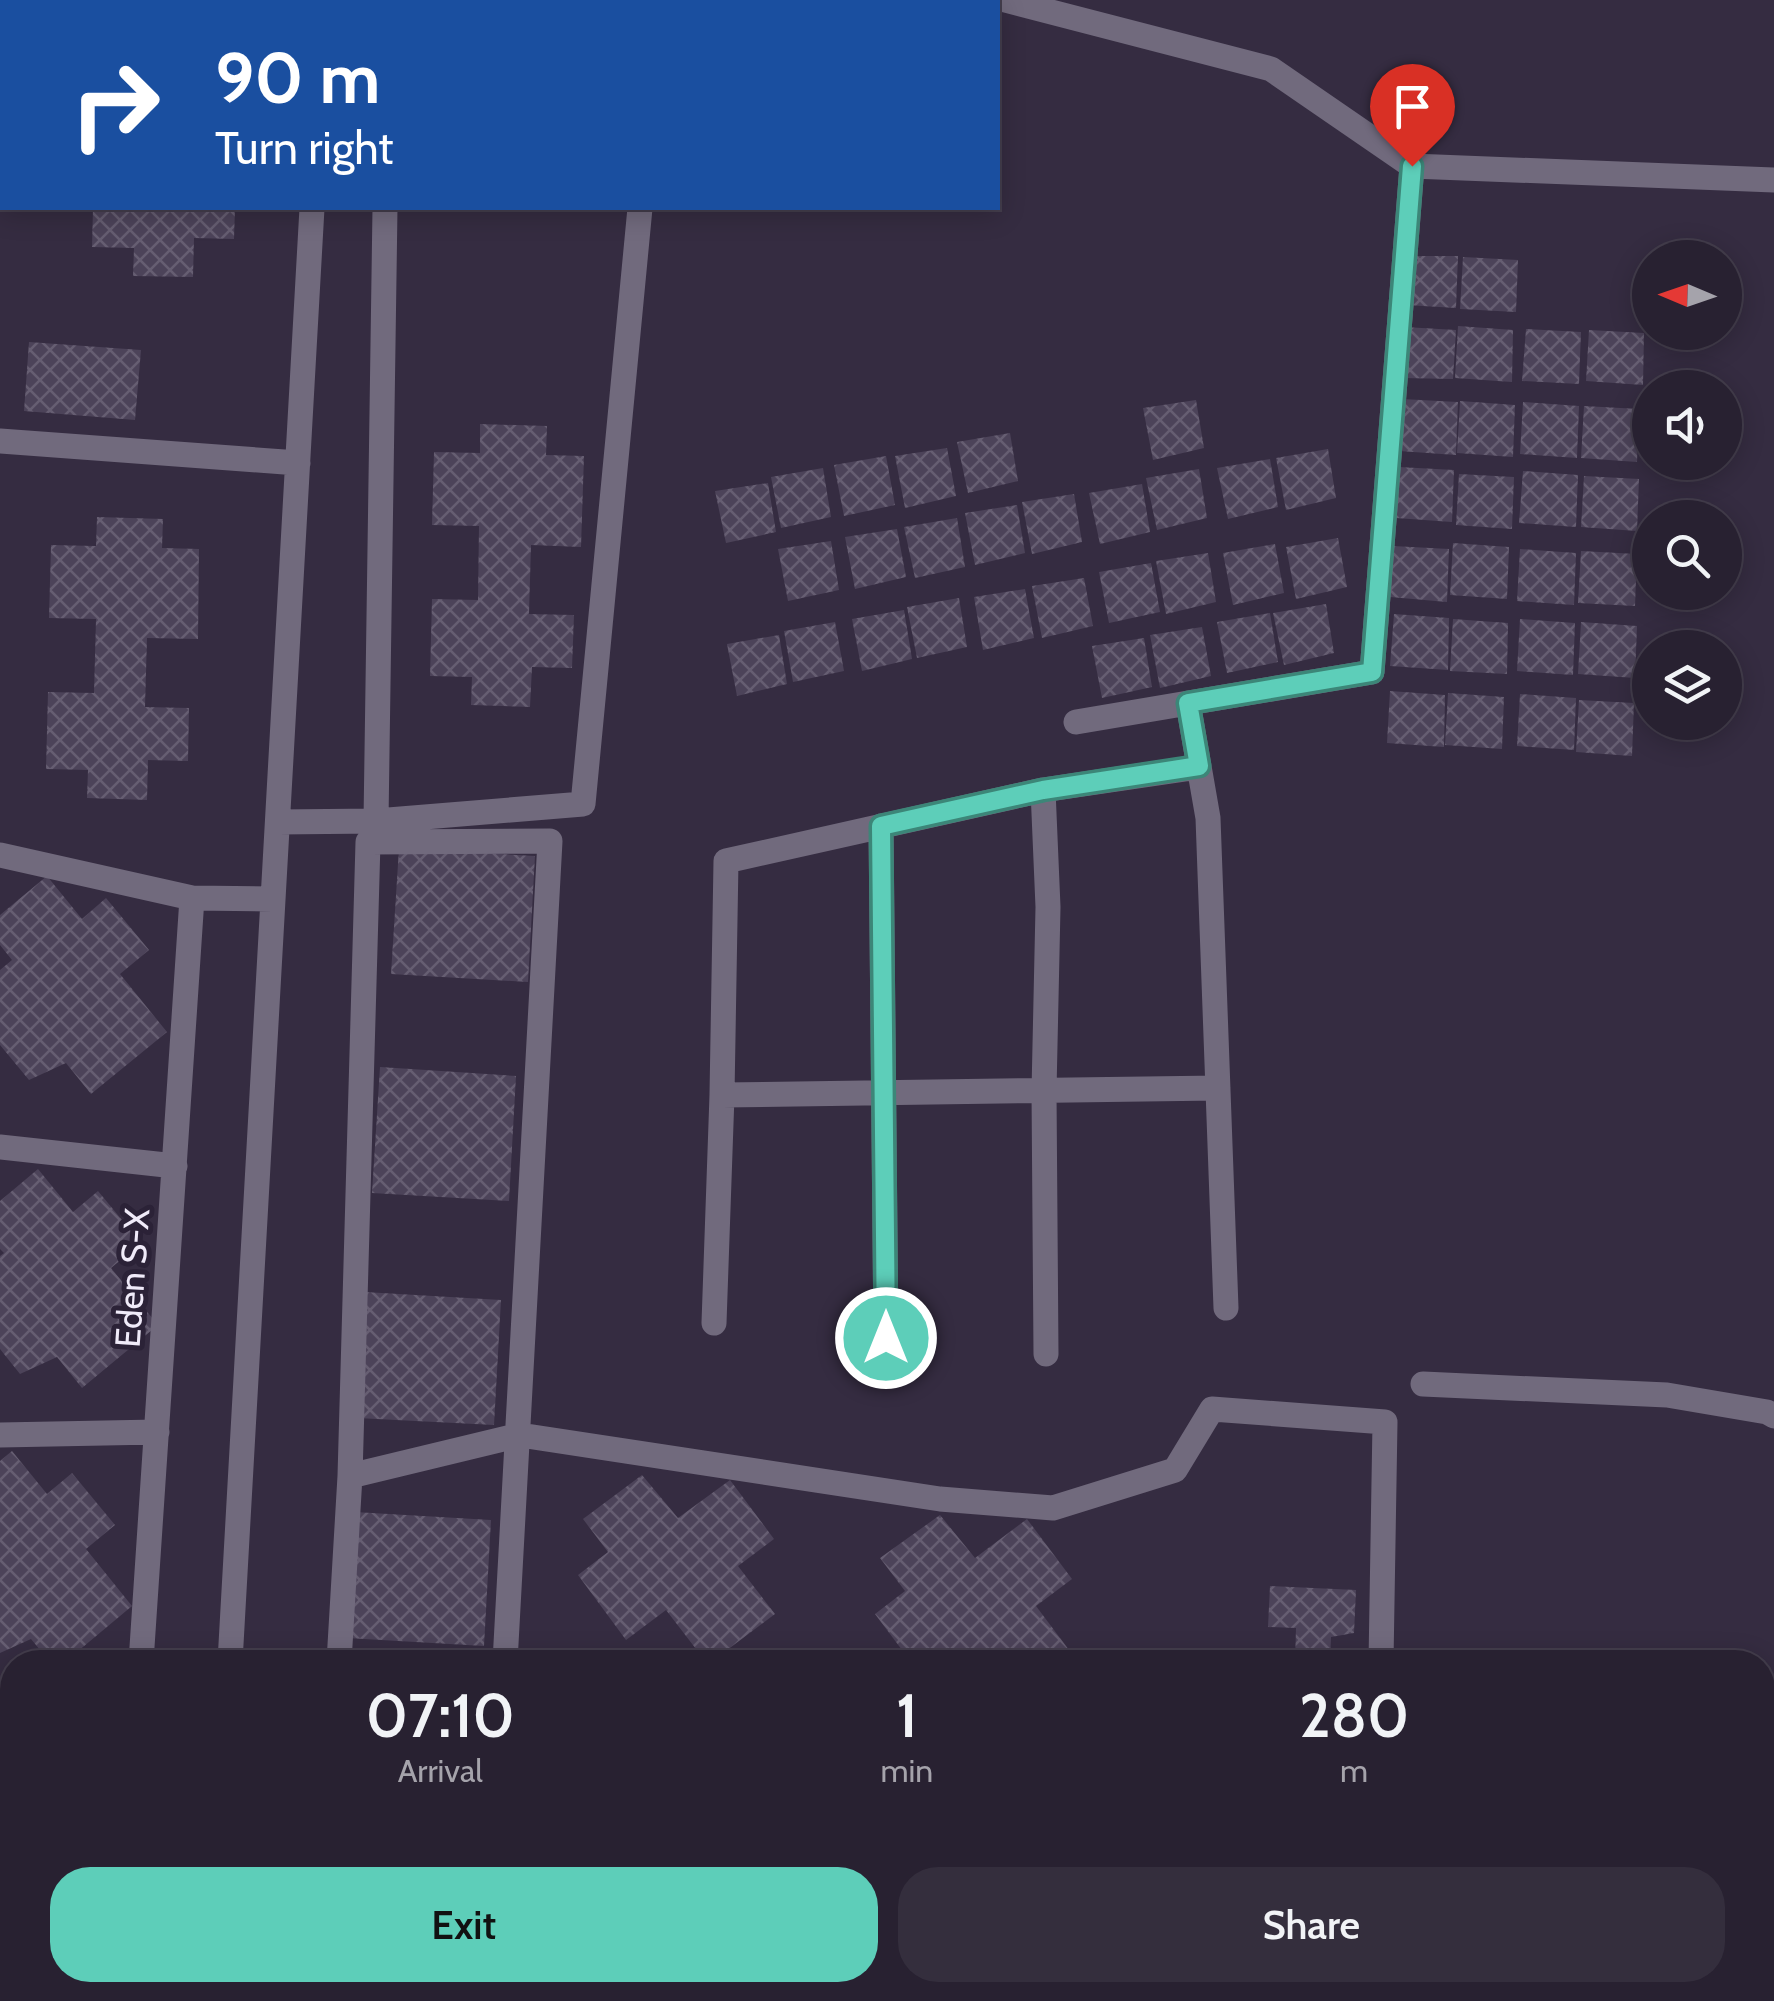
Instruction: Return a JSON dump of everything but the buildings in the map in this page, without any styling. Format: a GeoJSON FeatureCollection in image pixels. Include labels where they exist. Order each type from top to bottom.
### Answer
{"type":"FeatureCollection","features":[{"type":"Feature","properties":{"kind":"street"},"geometry":{"type":"LineString","coordinates":[[1005,0],[1271,69],[1412,166],[1774,180]]}},
{"type":"Feature","properties":{"kind":"street"},"geometry":{"type":"LineString","coordinates":[[1076,722],[1372,672],[1412,166]]}},
{"type":"Feature","properties":{"kind":"street"},"geometry":{"type":"LineString","coordinates":[[231,1650],[312,210]]}},
{"type":"Feature","properties":{"kind":"street"},"geometry":{"type":"LineString","coordinates":[[376,821],[384,210]]}},
{"type":"Feature","properties":{"kind":"street"},"geometry":{"type":"LineString","coordinates":[[278,822],[376,821],[583,804],[640,210]]}},
{"type":"Feature","properties":{"kind":"street"},"geometry":{"type":"LineString","coordinates":[[0,441],[298,463]]}},
{"type":"Feature","properties":{"kind":"street"},"geometry":{"type":"LineString","coordinates":[[1188,703],[1208,818],[1226,1308]]}},
{"type":"Feature","properties":{"kind":"street"},"geometry":{"type":"LineString","coordinates":[[714,1323],[726,861],[1043,790],[1199,766]]}},
{"type":"Feature","properties":{"kind":"street"},"geometry":{"type":"LineString","coordinates":[[1043,790],[1048,906],[1044,1090],[1046,1354]]}},
{"type":"Feature","properties":{"kind":"street"},"geometry":{"type":"LineString","coordinates":[[881,826],[886,1338]]}},
{"type":"Feature","properties":{"kind":"street"},"geometry":{"type":"LineString","coordinates":[[340,1650],[350,1476],[368,842],[550,841],[506,1650]]}},
{"type":"Feature","properties":{"kind":"street"},"geometry":{"type":"LineString","coordinates":[[0,855],[192,898],[273,899]]}},
{"type":"Feature","properties":{"kind":"street","name":"Eden S-X"},"geometry":{"type":"LineString","coordinates":[[142,1650],[192,898]]}},
{"type":"Feature","properties":{"kind":"street"},"geometry":{"type":"LineString","coordinates":[[722,1095],[1218,1088]]}},
{"type":"Feature","properties":{"kind":"street"},"geometry":{"type":"LineString","coordinates":[[0,1147],[175,1166]]}},
{"type":"Feature","properties":{"kind":"street"},"geometry":{"type":"LineString","coordinates":[[1423,1384],[1667,1395],[1774,1416]]}},
{"type":"Feature","properties":{"kind":"street"},"geometry":{"type":"LineString","coordinates":[[350,1476],[520,1435],[940,1499],[1053,1508],[1175,1470],[1212,1409],[1385,1422],[1381,1650]]}},
{"type":"Feature","properties":{"kind":"street"},"geometry":{"type":"LineString","coordinates":[[0,1435],[157,1432]]}},
{"type":"Feature","properties":{"kind":"route"},"geometry":{"type":"LineString","coordinates":[[886,1338],[881,826],[1043,790],[1199,766],[1188,703],[1372,672],[1412,166]]}}]}
